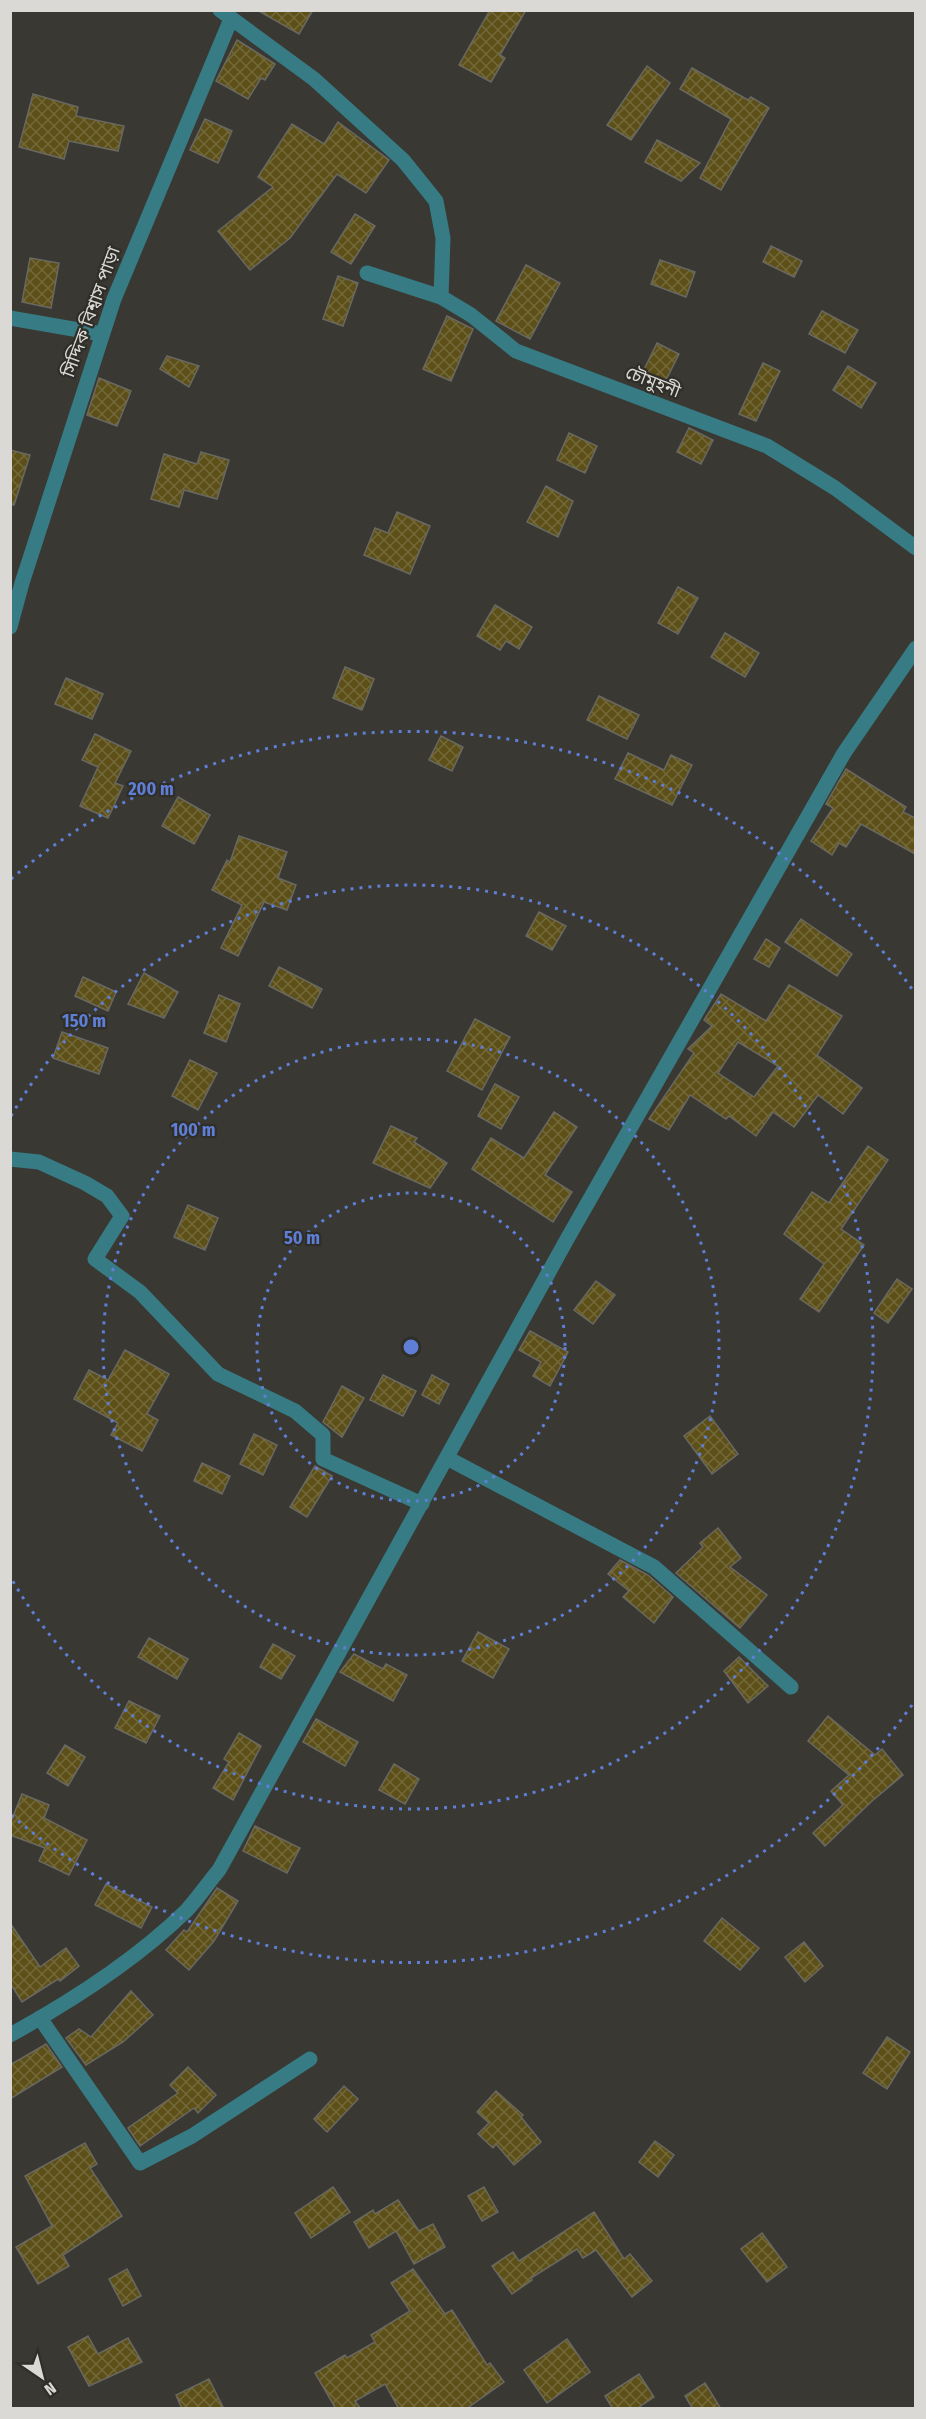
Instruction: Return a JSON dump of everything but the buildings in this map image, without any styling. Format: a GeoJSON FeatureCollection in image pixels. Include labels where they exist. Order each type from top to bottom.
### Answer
{"type":"FeatureCollection","features":[{"type":"Feature","properties":{"kind":"street"},"geometry":{"type":"LineString","coordinates":[[226,15],[322,87],[403,160],[436,201],[443,238],[441,297]]}},
{"type":"Feature","properties":{"kind":"street","name":"সিদ্দিক বিশ্বাস পাড়া"},"geometry":{"type":"LineString","coordinates":[[10,627],[21,583],[99,334],[226,15]]}},
{"type":"Feature","properties":{"kind":"street","name":"চৌমুহনী"},"geometry":{"type":"LineString","coordinates":[[367,273],[441,297],[471,315],[516,351],[767,446],[835,488],[915,548]]}},
{"type":"Feature","properties":{"kind":"street"},"geometry":{"type":"LineString","coordinates":[[10,318],[99,334]]}},
{"type":"Feature","properties":{"kind":"street"},"geometry":{"type":"LineString","coordinates":[[10,2035],[40,2018],[146,1946],[188,1909],[219,1870],[566,1241],[844,753],[915,648]]}},
{"type":"Feature","properties":{"kind":"street"},"geometry":{"type":"LineString","coordinates":[[10,1159],[39,1162],[107,1196],[122,1216],[95,1259],[140,1292],[218,1374],[295,1411],[323,1435],[323,1459],[422,1504]]}},
{"type":"Feature","properties":{"kind":"street"},"geometry":{"type":"LineString","coordinates":[[447,1458],[654,1567],[791,1687]]}},
{"type":"Feature","properties":{"kind":"street"},"geometry":{"type":"LineString","coordinates":[[40,2018],[140,2163],[192,2136],[310,2059]]}}]}
